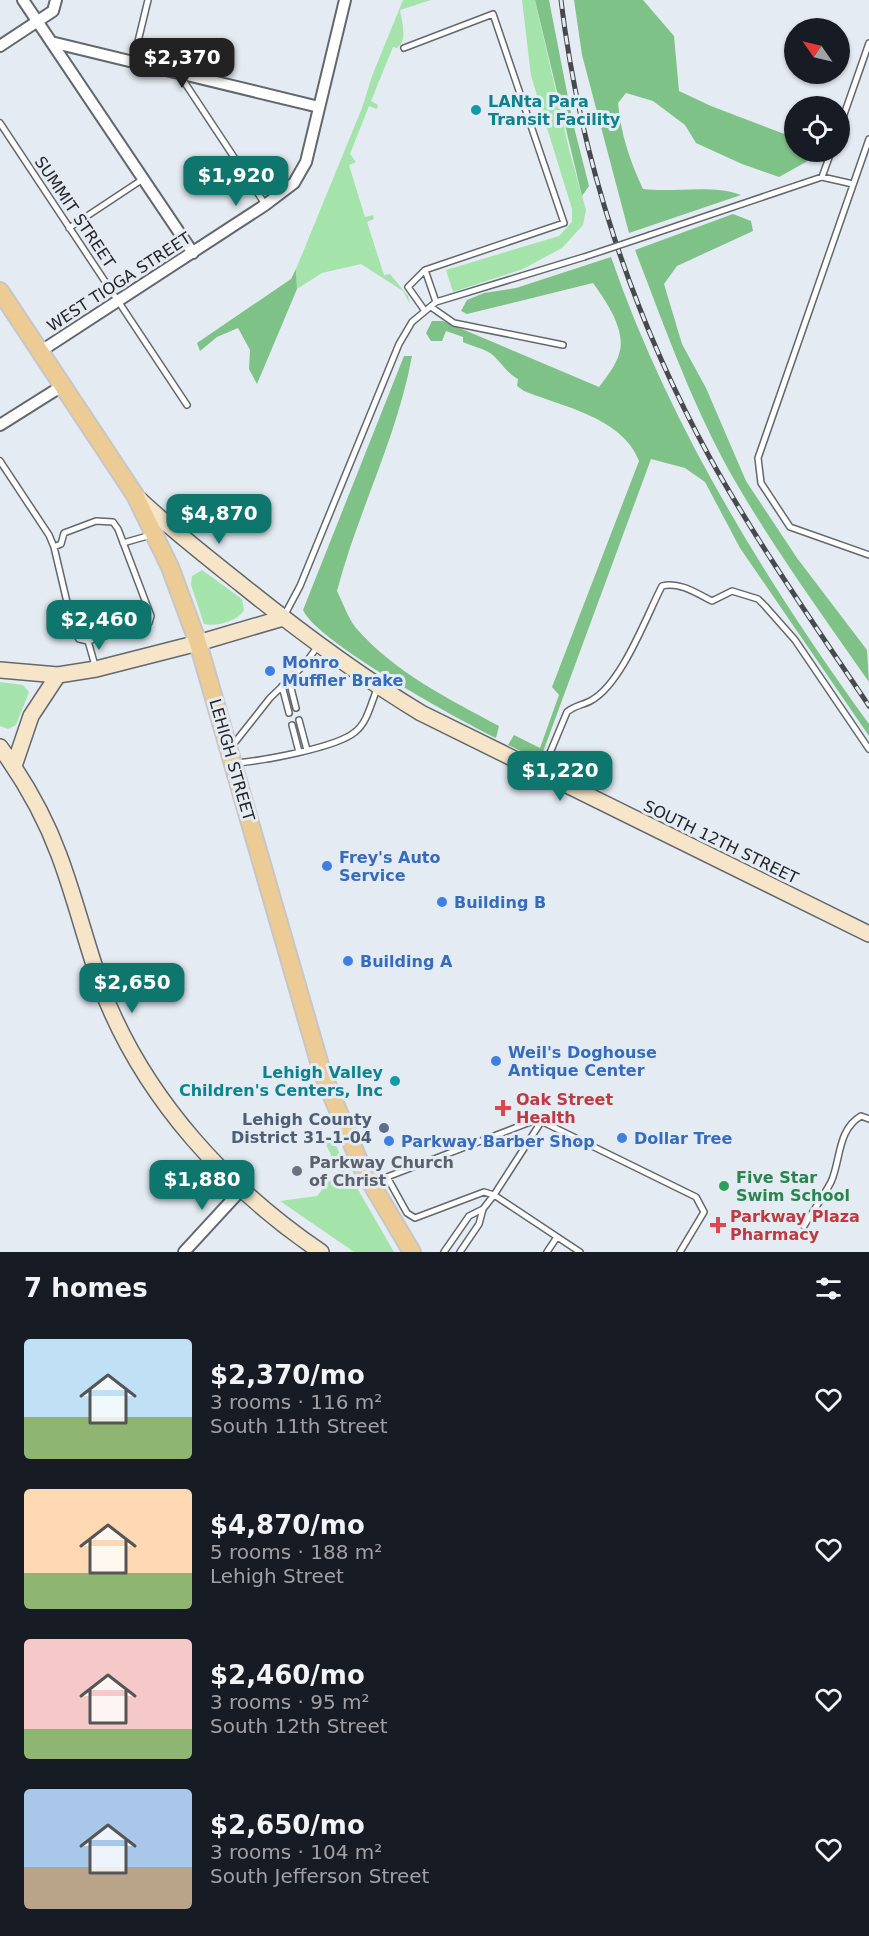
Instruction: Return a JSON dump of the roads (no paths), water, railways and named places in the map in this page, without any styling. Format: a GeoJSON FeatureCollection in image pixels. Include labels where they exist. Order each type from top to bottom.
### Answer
{"type":"FeatureCollection","features":[{"type":"Feature","properties":{"kind":"main road","name":"LEHIGH STREET"},"geometry":{"type":"LineString","coordinates":[[0,291],[135,495],[155,534],[198,643],[332,1100],[362,1168],[412,1252]]}},
{"type":"Feature","properties":{"kind":"street"},"geometry":{"type":"LineString","coordinates":[[22,0],[192,253]]}},
{"type":"Feature","properties":{"kind":"street"},"geometry":{"type":"LineString","coordinates":[[0,46],[53,11],[56,0]]}},
{"type":"Feature","properties":{"kind":"street","name":"WEST TIOGA STREET"},"geometry":{"type":"LineString","coordinates":[[40,351],[265,205],[284,192],[300,174],[306,162],[345,0]]}},
{"type":"Feature","properties":{"kind":"street"},"geometry":{"type":"LineString","coordinates":[[51,42],[319,107]]}},
{"type":"Feature","properties":{"kind":"street"},"geometry":{"type":"LineString","coordinates":[[0,425],[62,386]]}},
{"type":"Feature","properties":{"kind":"street","name":"SOUTH 12TH STREET"},"geometry":{"type":"LineString","coordinates":[[135,495],[165,524],[283,618],[378,687],[449,729],[869,934]]}},
{"type":"Feature","properties":{"kind":"street"},"geometry":{"type":"LineString","coordinates":[[0,670],[58,675],[96,669],[283,618]]}},
{"type":"Feature","properties":{"kind":"street"},"geometry":{"type":"LineString","coordinates":[[14,766],[32,716],[58,675]]}},
{"type":"Feature","properties":{"kind":"street"},"geometry":{"type":"LineString","coordinates":[[0,747],[37,806],[59,855],[101,985],[135,1057],[180,1123],[242,1189],[321,1252]]}},
{"type":"Feature","properties":{"kind":"street"},"geometry":{"type":"LineString","coordinates":[[184,1252],[242,1189]]}},
{"type":"Feature","properties":{"kind":"lane"},"geometry":{"type":"LineString","coordinates":[[133,62],[148,0]]}},
{"type":"Feature","properties":{"kind":"lane"},"geometry":{"type":"LineString","coordinates":[[404,48],[493,14],[564,223],[425,270],[408,287],[453,323],[563,345]]}},
{"type":"Feature","properties":{"kind":"lane"},"geometry":{"type":"LineString","coordinates":[[850,97],[869,43]]}},
{"type":"Feature","properties":{"kind":"lane"},"geometry":{"type":"LineString","coordinates":[[178,73],[265,205]]}},
{"type":"Feature","properties":{"kind":"lane","name":"SUMMIT STREET"},"geometry":{"type":"LineString","coordinates":[[0,123],[187,405]]}},
{"type":"Feature","properties":{"kind":"lane"},"geometry":{"type":"LineString","coordinates":[[869,139],[758,458],[760,483],[790,528],[869,555]]}},
{"type":"Feature","properties":{"kind":"lane"},"geometry":{"type":"LineString","coordinates":[[822,177],[827,162]]}},
{"type":"Feature","properties":{"kind":"lane"},"geometry":{"type":"LineString","coordinates":[[283,618],[300,586],[399,344],[412,321],[431,307],[822,177],[854,184]]}},
{"type":"Feature","properties":{"kind":"lane"},"geometry":{"type":"LineString","coordinates":[[69,228],[143,179]]}},
{"type":"Feature","properties":{"kind":"lane"},"geometry":{"type":"LineString","coordinates":[[425,270],[431,307]]}},
{"type":"Feature","properties":{"kind":"lane"},"geometry":{"type":"LineString","coordinates":[[0,461],[49,535],[54,547],[74,632],[80,639],[88,641],[149,623],[151,616],[113,522],[105,520],[64,533],[61,544],[54,547]]}},
{"type":"Feature","properties":{"kind":"lane"},"geometry":{"type":"LineString","coordinates":[[123,543],[155,534]]}},
{"type":"Feature","properties":{"kind":"lane"},"geometry":{"type":"LineString","coordinates":[[542,774],[567,712],[574,706],[593,700],[618,675],[662,586],[668,584],[681,586],[712,601],[732,591],[758,599],[795,640],[869,749]]}},
{"type":"Feature","properties":{"kind":"lane"},"geometry":{"type":"LineString","coordinates":[[88,641],[96,669]]}},
{"type":"Feature","properties":{"kind":"lane"},"geometry":{"type":"LineString","coordinates":[[319,645],[282,686],[231,756],[264,761],[344,740],[357,732],[366,718],[378,687]]}},
{"type":"Feature","properties":{"kind":"lane"},"geometry":{"type":"LineString","coordinates":[[288,680],[296,708]]}},
{"type":"Feature","properties":{"kind":"lane"},"geometry":{"type":"LineString","coordinates":[[282,686],[289,713]]}},
{"type":"Feature","properties":{"kind":"lane"},"geometry":{"type":"LineString","coordinates":[[299,720],[307,750]]}},
{"type":"Feature","properties":{"kind":"lane"},"geometry":{"type":"LineString","coordinates":[[292,725],[299,752]]}},
{"type":"Feature","properties":{"kind":"lane"},"geometry":{"type":"LineString","coordinates":[[804,1226],[832,1180],[847,1130],[861,1116],[869,1119]]}},
{"type":"Feature","properties":{"kind":"lane"},"geometry":{"type":"LineString","coordinates":[[580,1252],[494,1195],[484,1192],[415,1218],[407,1213],[387,1178],[533,1121],[541,1122],[696,1197],[704,1212],[680,1252]]}},
{"type":"Feature","properties":{"kind":"lane"},"geometry":{"type":"LineString","coordinates":[[460,1252],[479,1224],[483,1209],[541,1122]]}},
{"type":"Feature","properties":{"kind":"lane"},"geometry":{"type":"LineString","coordinates":[[444,1252],[469,1216],[483,1209]]}},
{"type":"Feature","properties":{"kind":"lane"},"geometry":{"type":"LineString","coordinates":[[547,1252],[557,1237]]}},
{"type":"Feature","properties":{"kind":"railway"},"geometry":{"type":"LineString","coordinates":[[561,0],[581,119],[596,178],[634,293],[657,350],[682,405],[747,522],[869,706]]}},
{"type":"Feature","properties":{"kind":"place","name":"LANta Para Transit Facility"},"geometry":{"type":"Point","coordinates":[476,110]}},
{"type":"Feature","properties":{"kind":"place","name":"Monro Muffler Brake"},"geometry":{"type":"Point","coordinates":[270,671]}},
{"type":"Feature","properties":{"kind":"place","name":"Frey's Auto Service"},"geometry":{"type":"Point","coordinates":[327,866]}},
{"type":"Feature","properties":{"kind":"place","name":"Building B"},"geometry":{"type":"Point","coordinates":[442,902]}},
{"type":"Feature","properties":{"kind":"place","name":"Building A"},"geometry":{"type":"Point","coordinates":[348,961]}},
{"type":"Feature","properties":{"kind":"place","name":"Weil's Doghouse Antique Center"},"geometry":{"type":"Point","coordinates":[496,1061]}},
{"type":"Feature","properties":{"kind":"place","name":"Lehigh Valley Children's Centers, Inc"},"geometry":{"type":"Point","coordinates":[395,1081]}},
{"type":"Feature","properties":{"kind":"place","name":"Oak Street Health"},"geometry":{"type":"Point","coordinates":[503,1108]}},
{"type":"Feature","properties":{"kind":"place","name":"Lehigh County District 31-1-04"},"geometry":{"type":"Point","coordinates":[384,1128]}},
{"type":"Feature","properties":{"kind":"place","name":"Dollar Tree"},"geometry":{"type":"Point","coordinates":[622,1138]}},
{"type":"Feature","properties":{"kind":"place","name":"Parkway Barber Shop"},"geometry":{"type":"Point","coordinates":[389,1141]}},
{"type":"Feature","properties":{"kind":"place","name":"Parkway Church of Christ"},"geometry":{"type":"Point","coordinates":[297,1171]}},
{"type":"Feature","properties":{"kind":"place","name":"Five Star Swim School"},"geometry":{"type":"Point","coordinates":[724,1186]}},
{"type":"Feature","properties":{"kind":"place","name":"Parkway Plaza Pharmacy"},"geometry":{"type":"Point","coordinates":[718,1225]}}]}
